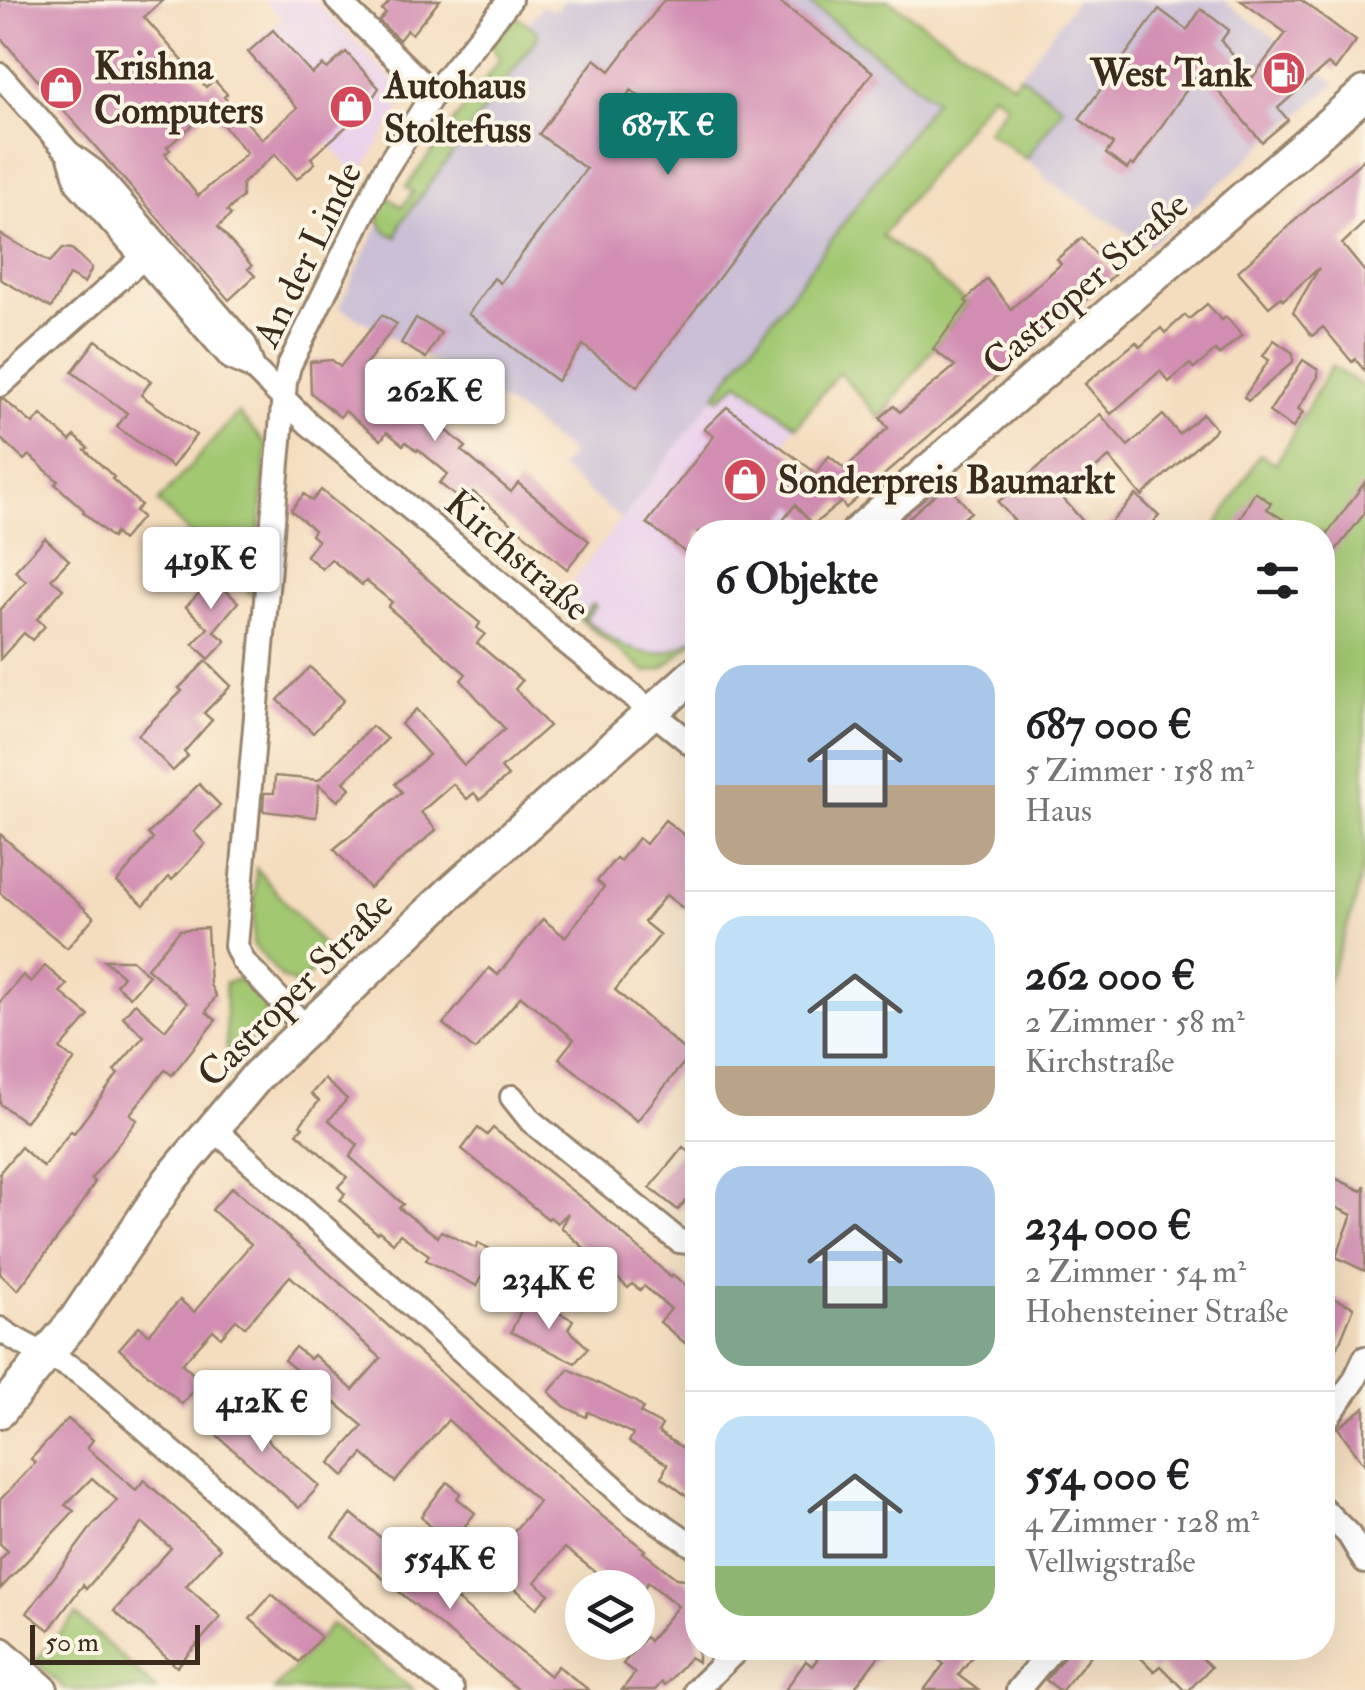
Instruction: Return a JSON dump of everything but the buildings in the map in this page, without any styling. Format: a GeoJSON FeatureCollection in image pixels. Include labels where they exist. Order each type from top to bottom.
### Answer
{"type":"FeatureCollection","features":[{"type":"Feature","properties":{"kind":"main road","name":"Castroper Straße"},"geometry":{"type":"LineString","coordinates":[[872,520],[1365,93]]}},
{"type":"Feature","properties":{"kind":"main road","name":"Castroper Straße"},"geometry":{"type":"LineString","coordinates":[[0,1411],[47,1355],[169,1181],[212,1127],[306,1028],[685,682]]}},
{"type":"Feature","properties":{"kind":"main road"},"geometry":{"type":"LineString","coordinates":[[0,1654],[41,1690]]}},
{"type":"Feature","properties":{"kind":"street"},"geometry":{"type":"LineString","coordinates":[[337,0],[433,94]]}},
{"type":"Feature","properties":{"kind":"street","name":"An der Linde"},"geometry":{"type":"LineString","coordinates":[[306,1028],[242,961],[236,946],[276,466],[283,430],[282,398],[289,366],[383,173],[433,94],[510,0]]}},
{"type":"Feature","properties":{"kind":"street","name":"Kirchstraße"},"geometry":{"type":"LineString","coordinates":[[0,74],[69,153],[78,184],[151,251],[231,358],[254,368],[282,398],[685,739]]}},
{"type":"Feature","properties":{"kind":"street"},"geometry":{"type":"LineString","coordinates":[[0,385],[151,251]]}},
{"type":"Feature","properties":{"kind":"street"},"geometry":{"type":"LineString","coordinates":[[512,1097],[531,1120],[679,1241],[685,1242]]}},
{"type":"Feature","properties":{"kind":"street"},"geometry":{"type":"LineString","coordinates":[[212,1127],[634,1505],[685,1540]]}},
{"type":"Feature","properties":{"kind":"street"},"geometry":{"type":"LineString","coordinates":[[0,1329],[27,1348],[87,1378],[356,1612],[452,1690]]}},
{"type":"Feature","properties":{"kind":"street"},"geometry":{"type":"LineString","coordinates":[[1335,1407],[1365,1358]]}},
{"type":"Feature","properties":{"kind":"street"},"geometry":{"type":"LineString","coordinates":[[1335,1520],[1357,1539],[1365,1562]]}},
{"type":"Feature","properties":{"kind":"street"},"geometry":{"type":"LineString","coordinates":[[696,1690],[727,1660]]}},
{"type":"Feature","properties":{"kind":"street"},"geometry":{"type":"LineString","coordinates":[[1018,1690],[1043,1660]]}},
{"type":"Feature","properties":{"kind":"shaded area"},"geometry":{"type":"Polygon","coordinates":[[[264,0],[314,0],[401,89],[401,106],[359,177],[246,51],[282,19],[264,0]]]}},
{"type":"Feature","properties":{"kind":"shaded area"},"geometry":{"type":"Polygon","coordinates":[[[565,0],[805,0],[935,100],[622,520],[557,466],[562,466],[571,454],[521,413],[339,307],[380,223],[397,237],[401,224],[537,39],[537,31],[527,24],[543,5],[550,10],[558,9],[565,0]]]}},
{"type":"Feature","properties":{"kind":"shaded area"},"geometry":{"type":"Polygon","coordinates":[[[1076,0],[1223,0],[1336,83],[1148,246],[1044,178],[1045,174],[1026,159],[1063,107],[1020,75],[1076,0]]]}},
{"type":"Feature","properties":{"kind":"shaded area"},"geometry":{"type":"Polygon","coordinates":[[[739,382],[796,426],[781,446],[830,483],[801,520],[685,520],[685,649],[662,669],[646,672],[557,602],[715,396],[720,398],[739,382]]]}},
{"type":"Feature","properties":{"kind":"green space"},"geometry":{"type":"Polygon","coordinates":[[[805,0],[888,0],[1013,84],[1020,75],[1063,107],[1026,159],[987,131],[1007,104],[992,93],[882,236],[968,303],[880,418],[839,372],[796,426],[739,382],[719,399],[715,396],[935,100],[805,0]]]}},
{"type":"Feature","properties":{"kind":"green space"},"geometry":{"type":"Polygon","coordinates":[[[519,18],[537,31],[537,38],[401,223],[397,237],[385,231],[378,209],[385,195],[402,207],[413,192],[406,187],[500,59],[491,45],[513,19],[519,18]]]}},
{"type":"Feature","properties":{"kind":"green space"},"geometry":{"type":"Polygon","coordinates":[[[1331,366],[1365,388],[1365,857],[1354,907],[1335,961],[1335,520],[1220,520],[1260,454],[1276,464],[1331,366]]]}},
{"type":"Feature","properties":{"kind":"green space"},"geometry":{"type":"Polygon","coordinates":[[[238,413],[267,446],[254,597],[158,502],[238,413]]]}},
{"type":"Feature","properties":{"kind":"green space"},"geometry":{"type":"Polygon","coordinates":[[[593,604],[596,606],[585,619],[626,646],[653,653],[667,652],[685,643],[685,649],[662,669],[646,672],[580,619],[593,604]]]}},
{"type":"Feature","properties":{"kind":"green space"},"geometry":{"type":"Polygon","coordinates":[[[256,868],[331,955],[295,984],[282,978],[253,944],[256,868]]]}},
{"type":"Feature","properties":{"kind":"green space"},"geometry":{"type":"Polygon","coordinates":[[[238,979],[258,996],[265,1010],[256,1033],[231,1057],[227,1056],[225,983],[238,979]]]}},
{"type":"Feature","properties":{"kind":"green space"},"geometry":{"type":"Polygon","coordinates":[[[76,1615],[157,1690],[66,1690],[35,1662],[76,1615]]]}},
{"type":"Feature","properties":{"kind":"green space"},"geometry":{"type":"Polygon","coordinates":[[[332,1624],[413,1690],[274,1690],[332,1624]]]}},
{"type":"Feature","properties":{"kind":"place","name":"West Tank"},"geometry":{"type":"Point","coordinates":[1284,73]}},
{"type":"Feature","properties":{"kind":"place","name":"Krishna Computers"},"geometry":{"type":"Point","coordinates":[61,88]}},
{"type":"Feature","properties":{"kind":"place","name":"Autohaus Stoltefuss"},"geometry":{"type":"Point","coordinates":[351,107]}},
{"type":"Feature","properties":{"kind":"place","name":"Sonderpreis Baumarkt"},"geometry":{"type":"Point","coordinates":[745,480]}}]}
